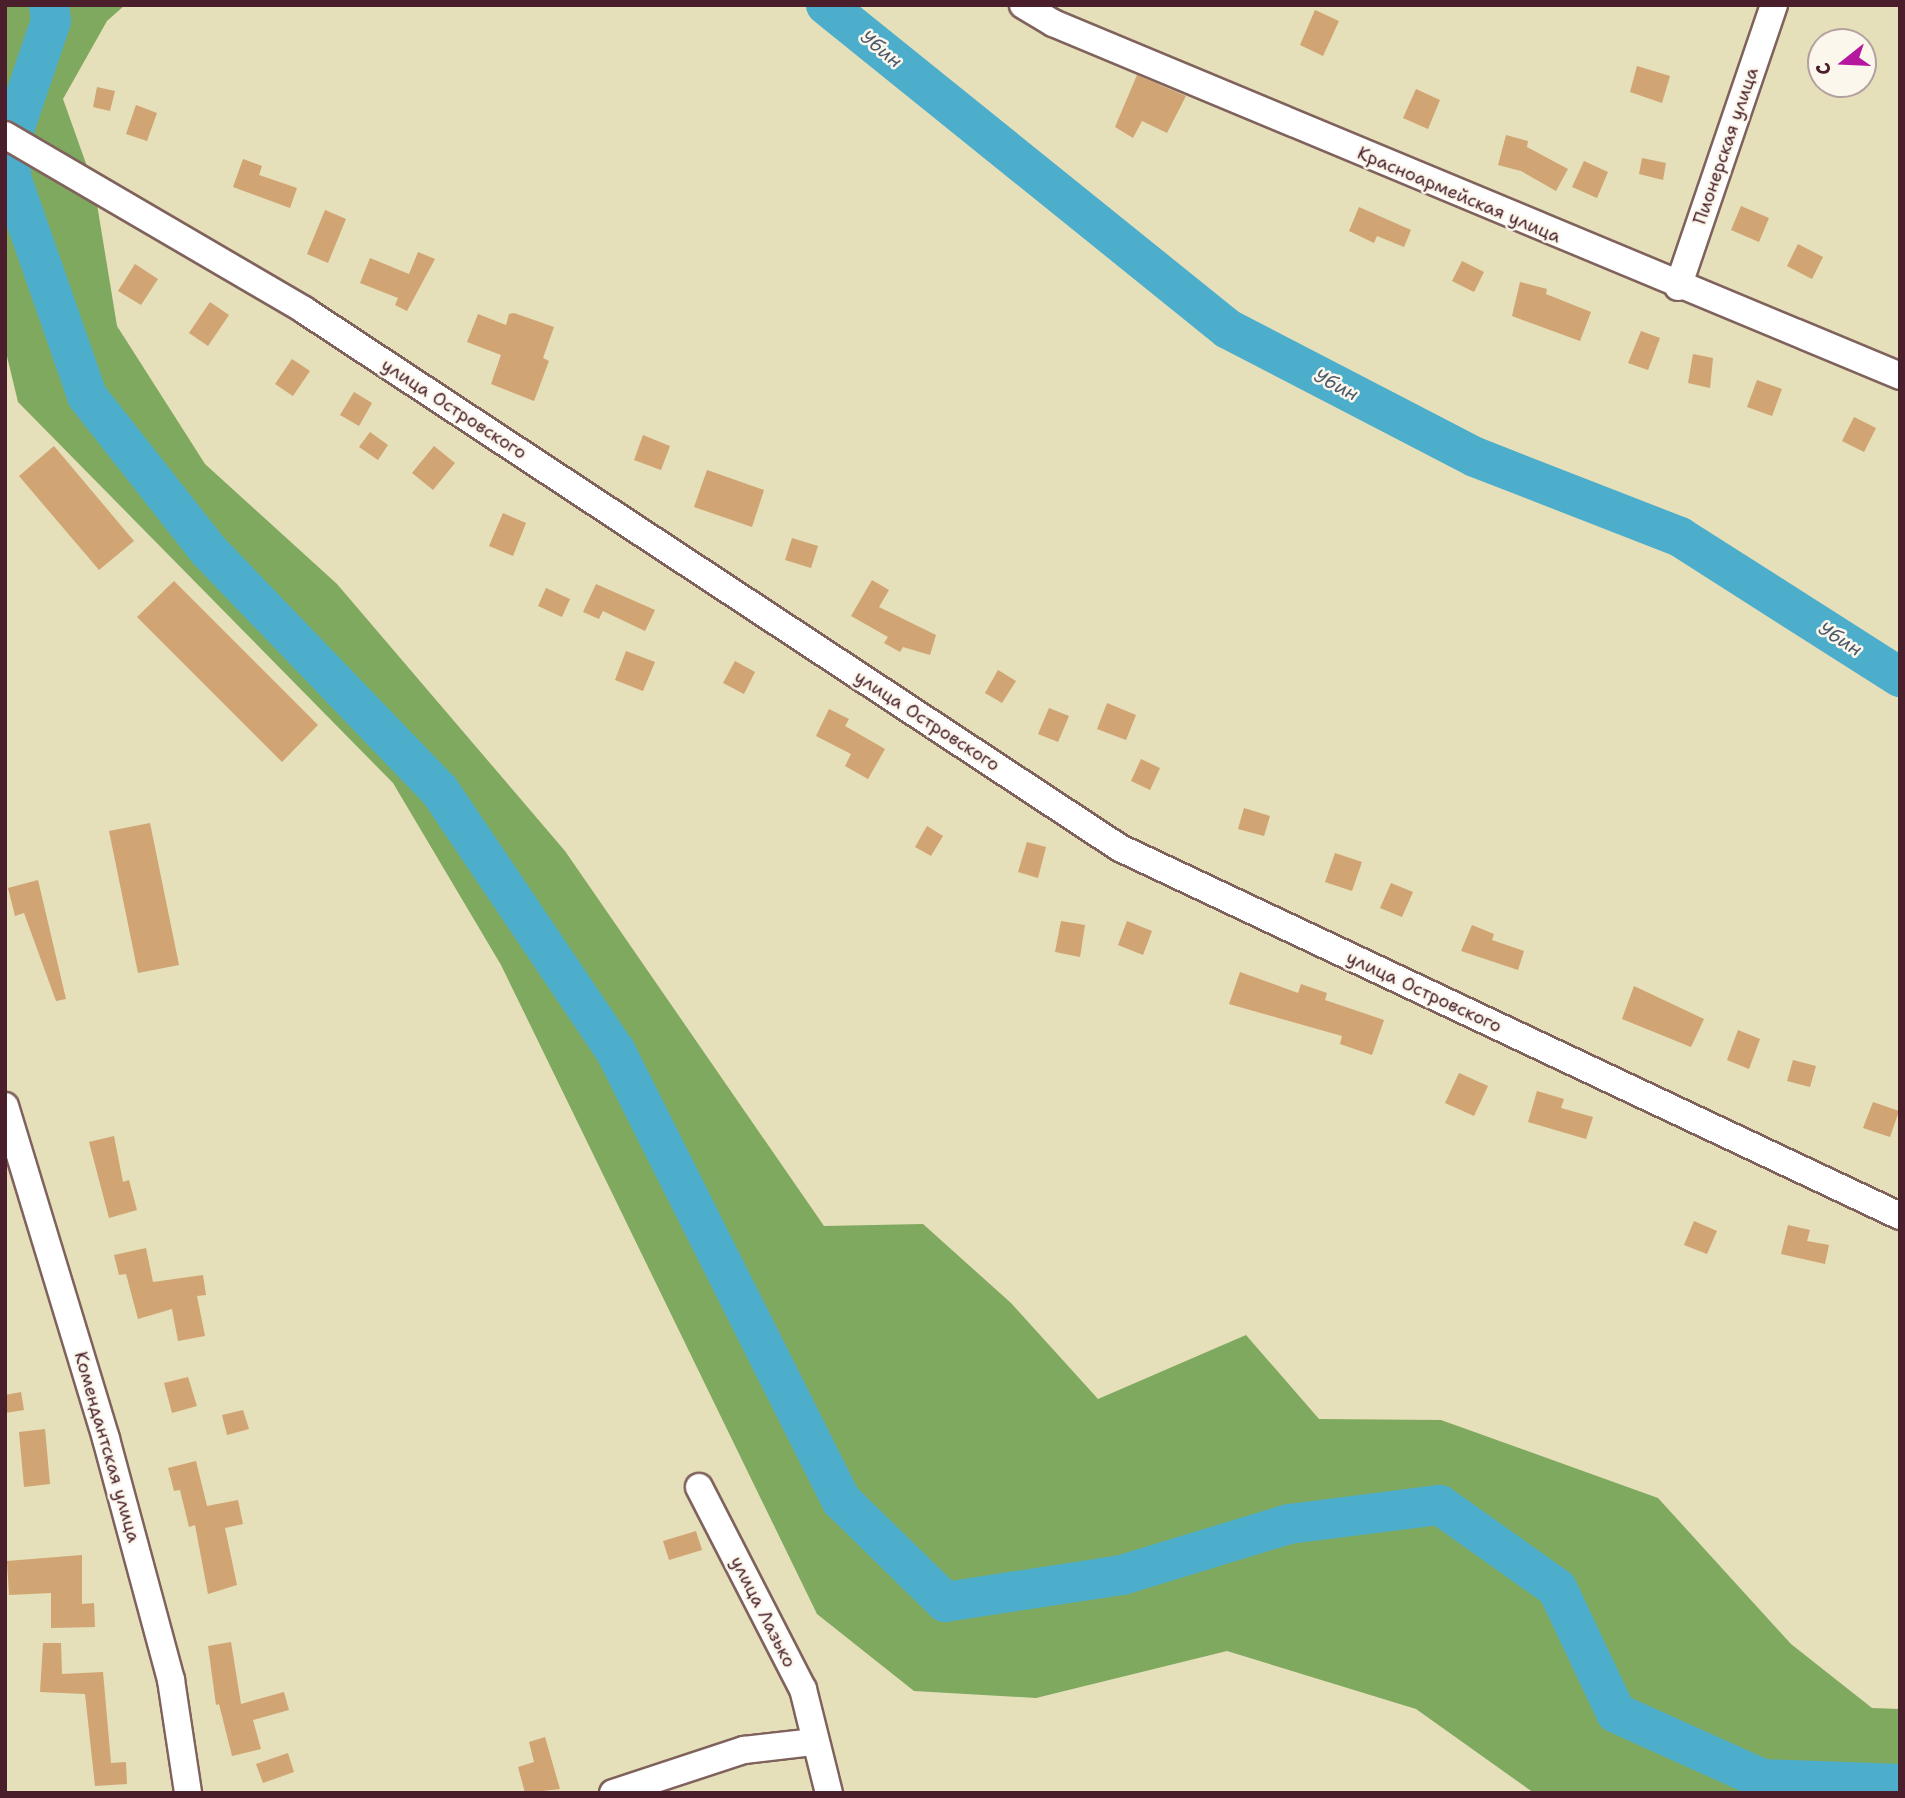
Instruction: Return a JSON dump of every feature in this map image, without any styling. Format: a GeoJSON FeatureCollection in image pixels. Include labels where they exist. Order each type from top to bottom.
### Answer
{"type":"FeatureCollection","features":[{"type":"Feature","properties":{"kind":"street","name":"Красноармейская улица"},"geometry":{"type":"LineString","coordinates":[[1023,5],[1053,23],[1678,287],[1900,376]]}},
{"type":"Feature","properties":{"kind":"street","name":"Пионерская улица"},"geometry":{"type":"LineString","coordinates":[[1678,287],[1774,5]]}},
{"type":"Feature","properties":{"kind":"street","name":"улица Островского"},"geometry":{"type":"LineString","coordinates":[[15,140],[304,310],[1120,848],[1900,1216]]}},
{"type":"Feature","properties":{"kind":"street","name":"Комендантская улица"},"geometry":{"type":"LineString","coordinates":[[5,1106],[106,1439],[167,1667],[187,1793]]}},
{"type":"Feature","properties":{"kind":"street","name":"улица Лазько"},"geometry":{"type":"LineString","coordinates":[[699,1487],[803,1689],[813,1742],[829,1793]]}},
{"type":"Feature","properties":{"kind":"street"},"geometry":{"type":"LineString","coordinates":[[613,1793],[744,1750],[813,1742]]}},
{"type":"Feature","properties":{"kind":"green space"},"geometry":{"type":"Polygon","coordinates":[[[5,5],[125,5],[107,21],[63,99],[94,186],[117,326],[205,464],[337,584],[565,851],[824,1226],[923,1224],[1011,1303],[1098,1399],[1246,1335],[1319,1419],[1441,1420],[1658,1498],[1791,1644],[1872,1708],[1900,1709],[1900,1793],[1534,1793],[1416,1709],[1227,1651],[1036,1698],[914,1691],[817,1614],[501,965],[393,783],[18,402],[5,348],[5,5]]]}},
{"type":"Feature","properties":{"kind":"building"},"geometry":{"type":"Polygon","coordinates":[[[1315,10],[1339,21],[1323,56],[1300,45],[1315,10]]]}},
{"type":"Feature","properties":{"kind":"building"},"geometry":{"type":"Polygon","coordinates":[[[1637,66],[1670,76],[1662,103],[1630,92],[1637,66]]]}},
{"type":"Feature","properties":{"kind":"building"},"geometry":{"type":"Polygon","coordinates":[[[1137,75],[1186,96],[1167,133],[1142,121],[1133,138],[1115,127],[1137,75]]]}},
{"type":"Feature","properties":{"kind":"building"},"geometry":{"type":"Polygon","coordinates":[[[97,87],[115,91],[110,111],[93,107],[97,87]]]}},
{"type":"Feature","properties":{"kind":"building"},"geometry":{"type":"Polygon","coordinates":[[[1416,89],[1440,100],[1428,129],[1403,118],[1416,89]]]}},
{"type":"Feature","properties":{"kind":"building"},"geometry":{"type":"Polygon","coordinates":[[[136,105],[157,113],[147,141],[126,134],[136,105]]]}},
{"type":"Feature","properties":{"kind":"building"},"geometry":{"type":"Polygon","coordinates":[[[1506,135],[1528,141],[1527,147],[1568,169],[1556,191],[1521,171],[1498,165],[1506,135]]]}},
{"type":"Feature","properties":{"kind":"building"},"geometry":{"type":"Polygon","coordinates":[[[1642,158],[1666,163],[1663,180],[1639,174],[1642,158]]]}},
{"type":"Feature","properties":{"kind":"building"},"geometry":{"type":"Polygon","coordinates":[[[243,159],[262,166],[259,175],[297,188],[290,208],[233,187],[243,159]]]}},
{"type":"Feature","properties":{"kind":"building"},"geometry":{"type":"Polygon","coordinates":[[[1584,161],[1608,172],[1597,198],[1572,187],[1584,161]]]}},
{"type":"Feature","properties":{"kind":"building"},"geometry":{"type":"Polygon","coordinates":[[[1741,206],[1769,218],[1759,242],[1731,230],[1741,206]]]}},
{"type":"Feature","properties":{"kind":"building"},"geometry":{"type":"Polygon","coordinates":[[[1359,207],[1411,230],[1404,247],[1377,236],[1374,243],[1349,231],[1359,207]]]}},
{"type":"Feature","properties":{"kind":"building"},"geometry":{"type":"Polygon","coordinates":[[[325,210],[346,219],[328,263],[307,254],[325,210]]]}},
{"type":"Feature","properties":{"kind":"building"},"geometry":{"type":"Polygon","coordinates":[[[1798,244],[1823,257],[1812,279],[1787,266],[1798,244]]]}},
{"type":"Feature","properties":{"kind":"building"},"geometry":{"type":"Polygon","coordinates":[[[418,252],[435,259],[407,311],[395,305],[398,298],[360,283],[370,258],[409,274],[418,252]]]}},
{"type":"Feature","properties":{"kind":"building"},"geometry":{"type":"Polygon","coordinates":[[[1462,261],[1484,272],[1474,292],[1452,281],[1462,261]]]}},
{"type":"Feature","properties":{"kind":"building"},"geometry":{"type":"Polygon","coordinates":[[[135,264],[158,279],[141,305],[118,291],[135,264]]]}},
{"type":"Feature","properties":{"kind":"building"},"geometry":{"type":"Polygon","coordinates":[[[1520,282],[1547,289],[1546,294],[1591,312],[1580,341],[1512,316],[1520,282]]]}},
{"type":"Feature","properties":{"kind":"building"},"geometry":{"type":"Polygon","coordinates":[[[210,302],[229,315],[208,346],[189,333],[210,302]]]}},
{"type":"Feature","properties":{"kind":"building"},"geometry":{"type":"Polygon","coordinates":[[[514,313],[554,327],[543,358],[549,361],[534,401],[491,384],[501,355],[467,342],[478,314],[506,325],[509,314],[514,313]]]}},
{"type":"Feature","properties":{"kind":"building"},"geometry":{"type":"Polygon","coordinates":[[[1641,331],[1660,338],[1648,370],[1628,363],[1641,331]]]}},
{"type":"Feature","properties":{"kind":"building"},"geometry":{"type":"Polygon","coordinates":[[[1693,354],[1713,358],[1710,388],[1688,383],[1693,354]]]}},
{"type":"Feature","properties":{"kind":"building"},"geometry":{"type":"Polygon","coordinates":[[[292,359],[310,371],[293,396],[275,384],[292,359]]]}},
{"type":"Feature","properties":{"kind":"building"},"geometry":{"type":"Polygon","coordinates":[[[1757,380],[1782,389],[1772,416],[1747,407],[1757,380]]]}},
{"type":"Feature","properties":{"kind":"building"},"geometry":{"type":"Polygon","coordinates":[[[354,392],[372,403],[359,426],[340,415],[354,392]]]}},
{"type":"Feature","properties":{"kind":"building"},"geometry":{"type":"Polygon","coordinates":[[[1854,417],[1876,428],[1864,452],[1842,441],[1854,417]]]}},
{"type":"Feature","properties":{"kind":"building"},"geometry":{"type":"Polygon","coordinates":[[[370,432],[388,445],[378,460],[359,447],[370,432]]]}},
{"type":"Feature","properties":{"kind":"building"},"geometry":{"type":"Polygon","coordinates":[[[643,435],[670,446],[661,470],[634,460],[643,435]]]}},
{"type":"Feature","properties":{"kind":"building"},"geometry":{"type":"Polygon","coordinates":[[[54,446],[134,541],[99,570],[19,476],[54,446]]]}},
{"type":"Feature","properties":{"kind":"building"},"geometry":{"type":"Polygon","coordinates":[[[434,446],[455,463],[433,490],[412,473],[434,446]]]}},
{"type":"Feature","properties":{"kind":"building"},"geometry":{"type":"Polygon","coordinates":[[[707,470],[764,490],[752,527],[694,507],[707,470]]]}},
{"type":"Feature","properties":{"kind":"building"},"geometry":{"type":"Polygon","coordinates":[[[503,513],[526,523],[513,556],[489,546],[503,513]]]}},
{"type":"Feature","properties":{"kind":"building"},"geometry":{"type":"Polygon","coordinates":[[[792,538],[818,546],[811,568],[785,560],[792,538]]]}},
{"type":"Feature","properties":{"kind":"building"},"geometry":{"type":"Polygon","coordinates":[[[872,580],[889,590],[879,607],[936,635],[930,655],[903,647],[900,652],[884,643],[888,637],[851,616],[872,580]]]}},
{"type":"Feature","properties":{"kind":"building"},"geometry":{"type":"Polygon","coordinates":[[[174,581],[318,725],[282,762],[137,617],[174,581]]]}},
{"type":"Feature","properties":{"kind":"building"},"geometry":{"type":"Polygon","coordinates":[[[596,584],[655,610],[645,631],[603,611],[599,619],[583,612],[596,584]]]}},
{"type":"Feature","properties":{"kind":"building"},"geometry":{"type":"Polygon","coordinates":[[[546,588],[570,599],[562,617],[538,606],[546,588]]]}},
{"type":"Feature","properties":{"kind":"building"},"geometry":{"type":"Polygon","coordinates":[[[626,651],[655,662],[643,691],[615,680],[626,651]]]}},
{"type":"Feature","properties":{"kind":"building"},"geometry":{"type":"Polygon","coordinates":[[[735,661],[755,672],[744,694],[723,683],[735,661]]]}},
{"type":"Feature","properties":{"kind":"building"},"geometry":{"type":"Polygon","coordinates":[[[998,670],[1016,681],[1002,703],[985,693],[998,670]]]}},
{"type":"Feature","properties":{"kind":"building"},"geometry":{"type":"Polygon","coordinates":[[[1107,703],[1136,715],[1126,740],[1097,729],[1107,703]]]}},
{"type":"Feature","properties":{"kind":"building"},"geometry":{"type":"Polygon","coordinates":[[[1049,708],[1069,716],[1058,742],[1038,734],[1049,708]]]}},
{"type":"Feature","properties":{"kind":"building"},"geometry":{"type":"Polygon","coordinates":[[[829,709],[849,719],[845,726],[885,749],[868,779],[845,766],[851,754],[816,736],[829,709]]]}},
{"type":"Feature","properties":{"kind":"building"},"geometry":{"type":"Polygon","coordinates":[[[1141,759],[1160,768],[1150,790],[1131,781],[1141,759]]]}},
{"type":"Feature","properties":{"kind":"building"},"geometry":{"type":"Polygon","coordinates":[[[1244,808],[1270,816],[1264,836],[1238,829],[1244,808]]]}},
{"type":"Feature","properties":{"kind":"building"},"geometry":{"type":"Polygon","coordinates":[[[150,823],[179,965],[138,973],[109,831],[150,823]]]}},
{"type":"Feature","properties":{"kind":"building"},"geometry":{"type":"Polygon","coordinates":[[[927,826],[943,836],[931,856],[915,847],[927,826]]]}},
{"type":"Feature","properties":{"kind":"building"},"geometry":{"type":"Polygon","coordinates":[[[1027,842],[1046,847],[1038,878],[1018,872],[1027,842]]]}},
{"type":"Feature","properties":{"kind":"building"},"geometry":{"type":"Polygon","coordinates":[[[1335,853],[1362,862],[1352,891],[1325,882],[1335,853]]]}},
{"type":"Feature","properties":{"kind":"building"},"geometry":{"type":"Polygon","coordinates":[[[38,880],[66,999],[56,1001],[24,913],[15,916],[8,888],[38,880]]]}},
{"type":"Feature","properties":{"kind":"building"},"geometry":{"type":"Polygon","coordinates":[[[1391,883],[1413,892],[1402,917],[1380,908],[1391,883]]]}},
{"type":"Feature","properties":{"kind":"building"},"geometry":{"type":"Polygon","coordinates":[[[1061,921],[1085,925],[1080,957],[1055,952],[1061,921]]]}},
{"type":"Feature","properties":{"kind":"building"},"geometry":{"type":"Polygon","coordinates":[[[1127,921],[1152,931],[1143,955],[1118,945],[1127,921]]]}},
{"type":"Feature","properties":{"kind":"building"},"geometry":{"type":"Polygon","coordinates":[[[1472,925],[1494,934],[1492,940],[1524,951],[1518,970],[1461,951],[1472,925]]]}},
{"type":"Feature","properties":{"kind":"building"},"geometry":{"type":"Polygon","coordinates":[[[1240,972],[1298,993],[1301,984],[1327,993],[1325,1000],[1384,1020],[1372,1055],[1340,1044],[1342,1036],[1229,1004],[1240,972]]]}},
{"type":"Feature","properties":{"kind":"building"},"geometry":{"type":"Polygon","coordinates":[[[1634,986],[1704,1019],[1691,1047],[1622,1019],[1634,986]]]}},
{"type":"Feature","properties":{"kind":"building"},"geometry":{"type":"Polygon","coordinates":[[[1738,1030],[1760,1039],[1749,1069],[1727,1060],[1738,1030]]]}},
{"type":"Feature","properties":{"kind":"building"},"geometry":{"type":"Polygon","coordinates":[[[1793,1060],[1816,1066],[1810,1087],[1787,1081],[1793,1060]]]}},
{"type":"Feature","properties":{"kind":"building"},"geometry":{"type":"Polygon","coordinates":[[[1459,1073],[1488,1086],[1474,1116],[1445,1103],[1459,1073]]]}},
{"type":"Feature","properties":{"kind":"building"},"geometry":{"type":"Polygon","coordinates":[[[1537,1091],[1564,1099],[1561,1108],[1593,1117],[1586,1139],[1528,1122],[1537,1091]]]}},
{"type":"Feature","properties":{"kind":"building"},"geometry":{"type":"Polygon","coordinates":[[[1873,1102],[1899,1111],[1890,1137],[1863,1128],[1873,1102]]]}},
{"type":"Feature","properties":{"kind":"building"},"geometry":{"type":"Polygon","coordinates":[[[114,1136],[123,1182],[129,1180],[137,1210],[109,1218],[89,1142],[114,1136]]]}},
{"type":"Feature","properties":{"kind":"building"},"geometry":{"type":"Polygon","coordinates":[[[1694,1221],[1717,1231],[1707,1254],[1684,1245],[1694,1221]]]}},
{"type":"Feature","properties":{"kind":"building"},"geometry":{"type":"Polygon","coordinates":[[[1788,1225],[1810,1230],[1807,1241],[1829,1245],[1825,1264],[1781,1254],[1788,1225]]]}},
{"type":"Feature","properties":{"kind":"building"},"geometry":{"type":"Polygon","coordinates":[[[146,1248],[153,1282],[203,1275],[206,1295],[197,1296],[205,1336],[178,1341],[172,1309],[138,1319],[126,1274],[119,1275],[114,1255],[146,1248]]]}},
{"type":"Feature","properties":{"kind":"building"},"geometry":{"type":"Polygon","coordinates":[[[188,1377],[197,1406],[172,1413],[164,1383],[188,1377]]]}},
{"type":"Feature","properties":{"kind":"building"},"geometry":{"type":"Polygon","coordinates":[[[21,1392],[24,1410],[5,1413],[5,1395],[21,1392]]]}},
{"type":"Feature","properties":{"kind":"building"},"geometry":{"type":"Polygon","coordinates":[[[243,1410],[249,1429],[227,1435],[222,1415],[243,1410]]]}},
{"type":"Feature","properties":{"kind":"building"},"geometry":{"type":"Polygon","coordinates":[[[45,1429],[50,1484],[24,1487],[19,1432],[45,1429]]]}},
{"type":"Feature","properties":{"kind":"building"},"geometry":{"type":"Polygon","coordinates":[[[196,1461],[207,1506],[238,1500],[243,1524],[225,1528],[237,1585],[208,1594],[195,1525],[189,1527],[180,1490],[174,1491],[168,1468],[196,1461]]]}},
{"type":"Feature","properties":{"kind":"building"},"geometry":{"type":"Polygon","coordinates":[[[696,1531],[702,1550],[669,1560],[663,1541],[696,1531]]]}},
{"type":"Feature","properties":{"kind":"building"},"geometry":{"type":"Polygon","coordinates":[[[82,1555],[82,1604],[94,1603],[95,1627],[51,1628],[51,1593],[9,1595],[7,1561],[82,1555]]]}},
{"type":"Feature","properties":{"kind":"building"},"geometry":{"type":"Polygon","coordinates":[[[231,1642],[241,1704],[284,1692],[289,1710],[253,1720],[261,1749],[232,1756],[219,1704],[216,1705],[208,1646],[231,1642]]]}},
{"type":"Feature","properties":{"kind":"building"},"geometry":{"type":"Polygon","coordinates":[[[43,1643],[61,1643],[62,1674],[103,1672],[111,1763],[126,1762],[127,1784],[95,1786],[85,1694],[40,1692],[43,1643]]]}},
{"type":"Feature","properties":{"kind":"building"},"geometry":{"type":"Polygon","coordinates":[[[545,1737],[560,1789],[525,1793],[518,1767],[534,1762],[529,1742],[545,1737]]]}},
{"type":"Feature","properties":{"kind":"building"},"geometry":{"type":"Polygon","coordinates":[[[288,1753],[294,1772],[263,1783],[256,1764],[288,1753]]]}},
{"type":"Feature","properties":{"kind":"waterway"},"geometry":{"type":"LineString","coordinates":[[49,5],[51,21],[7,150],[13,183],[87,396],[209,551],[440,791],[615,1050],[841,1500],[945,1602],[1122,1575],[1289,1524],[1440,1505],[1557,1588],[1616,1713],[1762,1779],[1900,1784]]}},
{"type":"Feature","properties":{"kind":"waterway","name":"Убин"},"geometry":{"type":"LineString","coordinates":[[826,5],[1228,329],[1475,457],[1680,537],[1900,677]]}}]}
